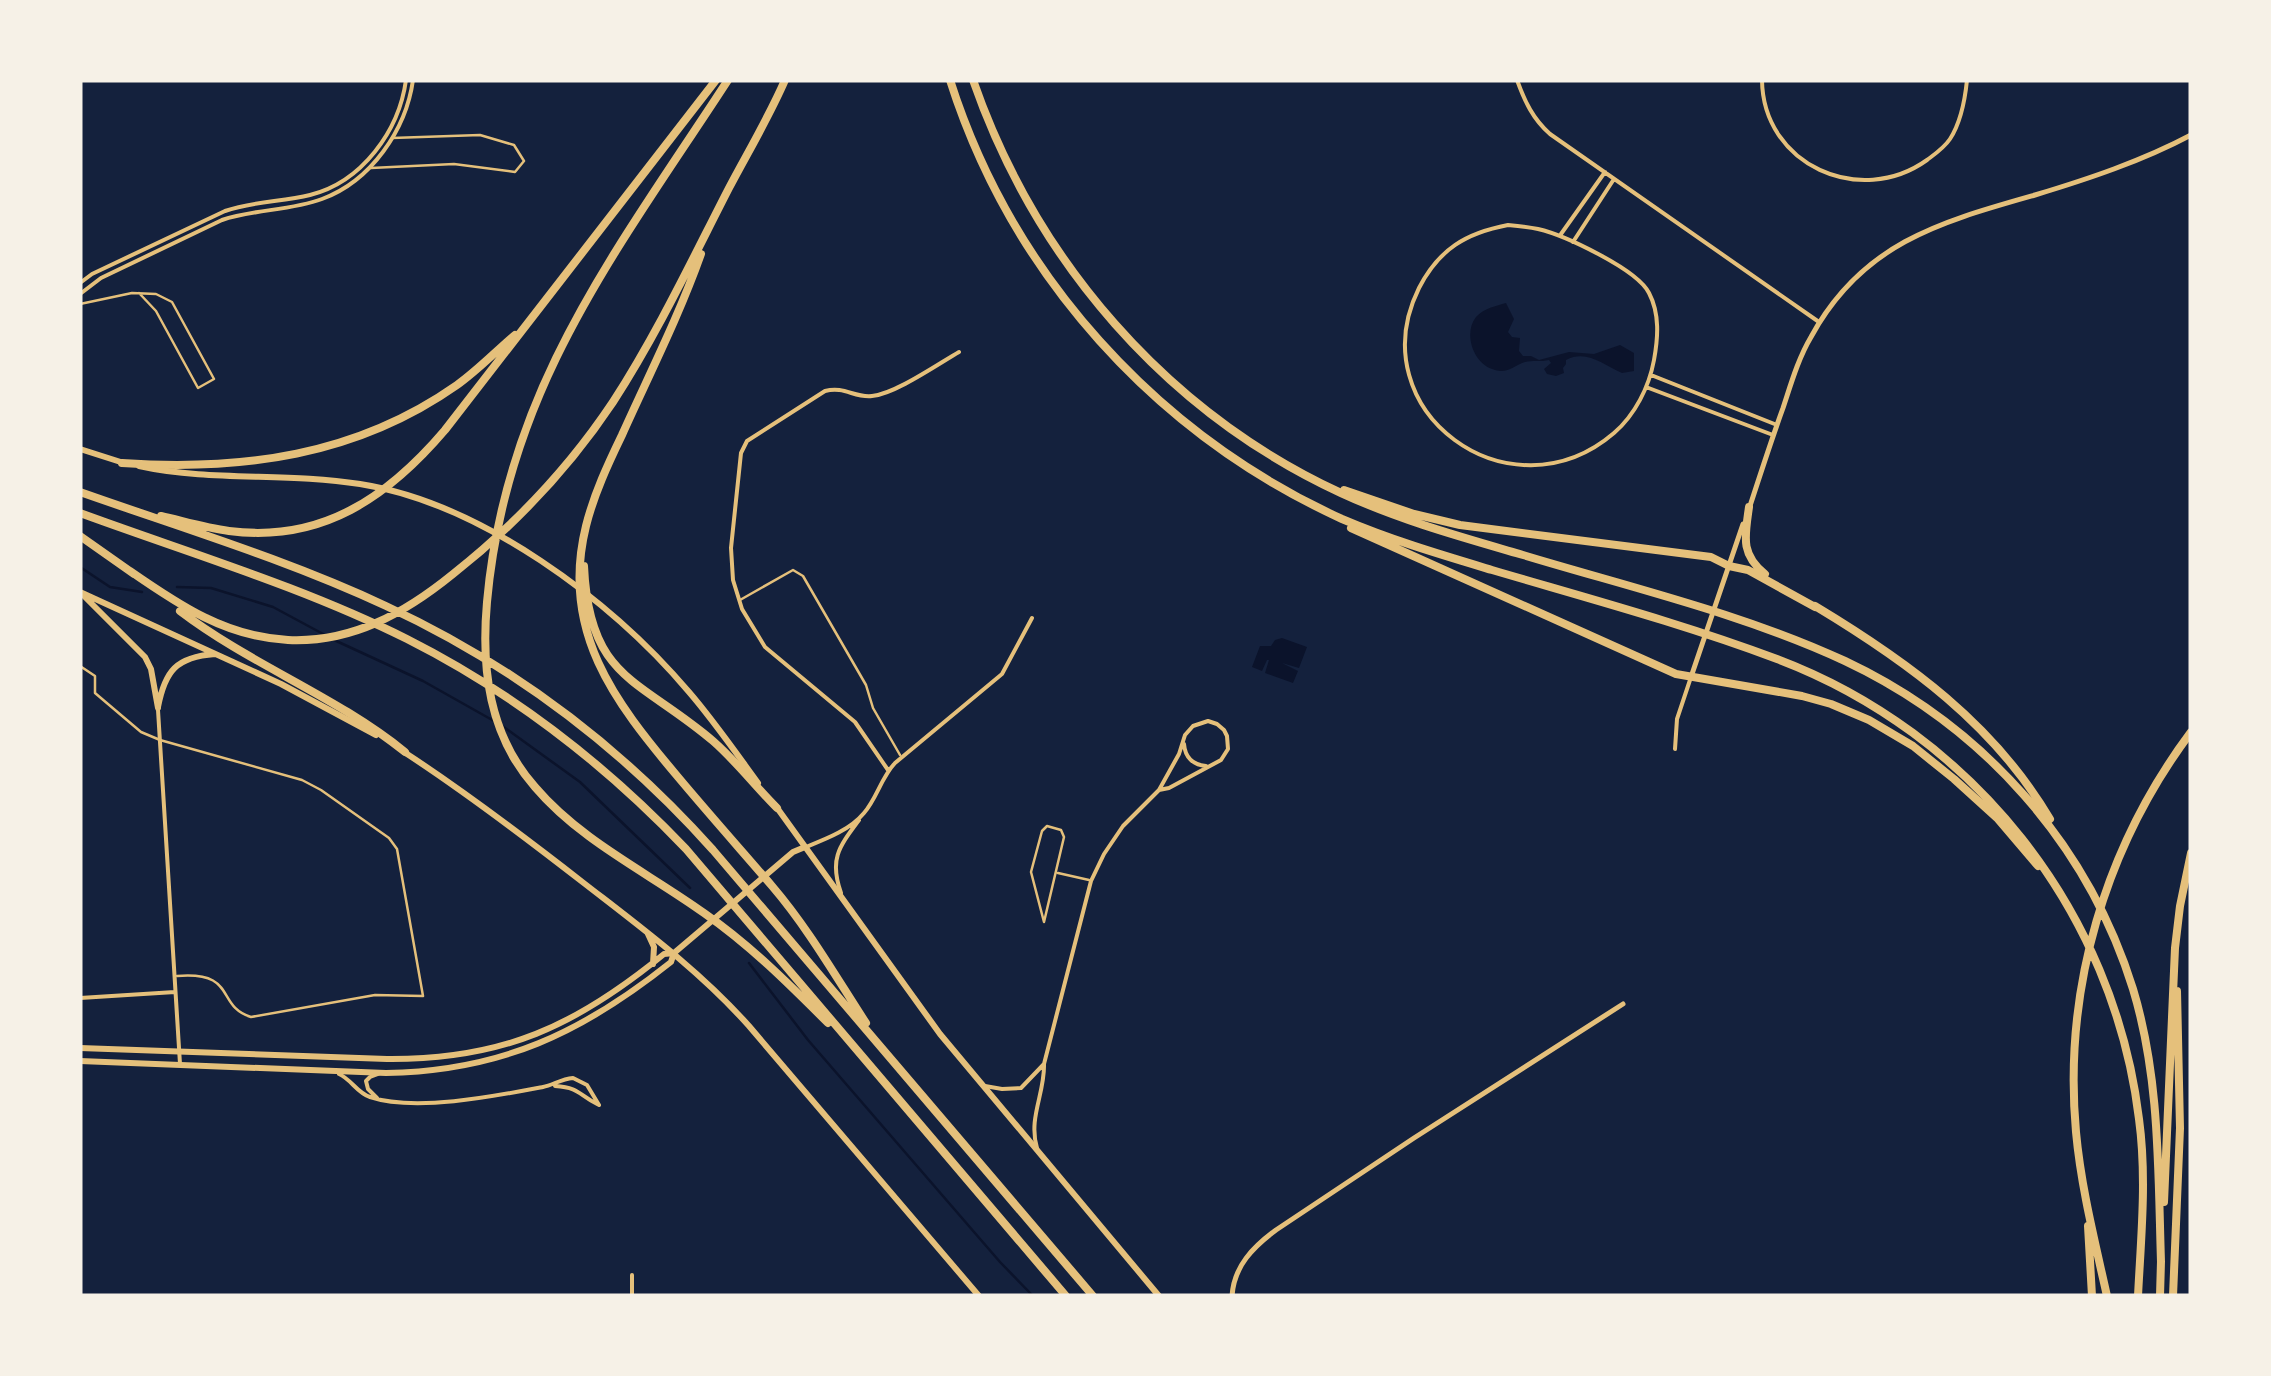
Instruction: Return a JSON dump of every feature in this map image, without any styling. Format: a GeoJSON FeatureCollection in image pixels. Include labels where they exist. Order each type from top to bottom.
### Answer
{"type":"FeatureCollection","features":[{"type":"Feature","properties":{"kind":"highway"},"geometry":{"type":"LineString","coordinates":[[113,504],[246,533],[311,526],[364,504],[411,467],[445,430],[716,80]]}},
{"type":"Feature","properties":{"kind":"highway"},"geometry":{"type":"LineString","coordinates":[[728,80],[626,234],[569,330],[534,404],[510,477],[492,559],[486,670],[491,702],[508,747],[530,782],[563,815],[606,848],[742,940],[867,1062]]}},
{"type":"Feature","properties":{"kind":"highway"},"geometry":{"type":"LineString","coordinates":[[80,536],[172,600],[210,622],[250,635],[316,640],[370,627],[395,615],[454,574],[525,510],[572,458],[643,352],[785,80]]}},
{"type":"Feature","properties":{"kind":"highway"},"geometry":{"type":"LineString","coordinates":[[950,80],[976,151],[1038,264],[1081,321],[1129,373],[1193,429],[1252,470],[1360,532],[1662,668],[1691,677],[1816,699],[1892,732],[1974,796],[2061,892]]}},
{"type":"Feature","properties":{"kind":"highway"},"geometry":{"type":"LineString","coordinates":[[973,80],[1025,200],[1054,247],[1105,314],[1153,365],[1205,411],[1262,451],[1310,478],[1417,524],[1653,594],[1772,633],[1857,667],[1942,718],[1974,745],[2015,784],[2075,862]]}},
{"type":"Feature","properties":{"kind":"highway"},"geometry":{"type":"LineString","coordinates":[[710,229],[686,294],[595,497],[579,574],[583,618],[597,662],[626,712],[781,897],[886,1052]]}},
{"type":"Feature","properties":{"kind":"highway"},"geometry":{"type":"LineString","coordinates":[[122,462],[236,464],[292,456],[336,444],[388,424],[437,398],[522,329]]}},
{"type":"Feature","properties":{"kind":"highway"},"geometry":{"type":"LineString","coordinates":[[1310,478],[1445,522],[1699,555],[1748,570],[1815,606]]}},
{"type":"Feature","properties":{"kind":"highway"},"geometry":{"type":"LineString","coordinates":[[80,492],[376,602],[463,646],[546,699],[614,752],[685,819],[1093,1296]]}},
{"type":"Feature","properties":{"kind":"highway"},"geometry":{"type":"LineString","coordinates":[[1314,505],[1420,548],[1801,668],[1887,714],[1974,783],[2003,814],[2061,892],[2088,942],[2124,1040],[2140,1122],[2143,1164],[2138,1296]]}},
{"type":"Feature","properties":{"kind":"highway"},"geometry":{"type":"LineString","coordinates":[[1749,507],[1745,539],[1752,561],[1761,571],[1920,675],[1980,726],[2032,792],[2102,911],[2119,950],[2144,1031],[2156,1106],[2162,1262]]}},
{"type":"Feature","properties":{"kind":"highway"},"geometry":{"type":"LineString","coordinates":[[80,513],[368,620],[444,659],[527,711],[616,781],[676,839],[1066,1296]]}},
{"type":"Feature","properties":{"kind":"highway"},"geometry":{"type":"LineString","coordinates":[[583,541],[586,592],[601,646],[620,672],[712,740],[776,808]]}},
{"type":"Feature","properties":{"kind":"highway"},"geometry":{"type":"LineString","coordinates":[[130,571],[195,622],[361,718],[404,752]]}},
{"type":"Feature","properties":{"kind":"highway"},"geometry":{"type":"LineString","coordinates":[[2107,1296],[2078,1148],[2074,1092],[2079,999],[2095,924],[2117,860],[2157,782],[2190,733]]}},
{"type":"Feature","properties":{"kind":"highway"},"geometry":{"type":"LineString","coordinates":[[2160,1296],[2174,961],[2191,854]]}},
{"type":"Feature","properties":{"kind":"highway"},"geometry":{"type":"LineString","coordinates":[[2174,961],[2179,1016],[2180,1128],[2174,1296]]}},
{"type":"Feature","properties":{"kind":"highway"},"geometry":{"type":"LineString","coordinates":[[2086,1197],[2092,1296]]}},
{"type":"Feature","properties":{"kind":"main road"},"geometry":{"type":"LineString","coordinates":[[80,449],[163,470],[330,480],[372,486],[426,502],[528,554],[598,603],[699,704],[931,1022],[1159,1296]]}},
{"type":"Feature","properties":{"kind":"main road"},"geometry":{"type":"LineString","coordinates":[[80,593],[319,703],[404,752],[648,932],[730,1005],[979,1296]]}},
{"type":"Feature","properties":{"kind":"main road"},"geometry":{"type":"LineString","coordinates":[[80,593],[145,658],[158,708]]}},
{"type":"Feature","properties":{"kind":"main road"},"geometry":{"type":"LineString","coordinates":[[158,708],[163,684],[176,666],[192,657],[217,654]]}},
{"type":"Feature","properties":{"kind":"main road"},"geometry":{"type":"LineString","coordinates":[[80,1060],[386,1072],[429,1070],[506,1055],[561,1034],[624,999],[793,852],[805,847]]}},
{"type":"Feature","properties":{"kind":"main road"},"geometry":{"type":"LineString","coordinates":[[648,932],[654,948],[653,964]]}},
{"type":"Feature","properties":{"kind":"main road"},"geometry":{"type":"LineString","coordinates":[[80,1048],[442,1058],[524,1039],[568,1020],[614,994],[664,954],[674,953]]}},
{"type":"Feature","properties":{"kind":"street"},"geometry":{"type":"LineString","coordinates":[[80,294],[101,278],[222,220],[322,199],[350,184],[370,168],[392,138],[408,107],[410,80]]}},
{"type":"Feature","properties":{"kind":"street"},"geometry":{"type":"LineString","coordinates":[[80,283],[225,210],[305,196],[340,183],[362,166],[383,138],[410,80]]}},
{"type":"Feature","properties":{"kind":"street"},"geometry":{"type":"LineString","coordinates":[[1518,80],[1538,123],[1819,322]]}},
{"type":"Feature","properties":{"kind":"street"},"geometry":{"type":"LineString","coordinates":[[1762,80],[1765,106],[1774,128],[1790,150],[1824,172],[1854,181],[1872,181],[1903,175],[1944,146],[1957,126],[1967,80]]}},
{"type":"Feature","properties":{"kind":"street"},"geometry":{"type":"LineString","coordinates":[[1675,749],[1678,719],[1691,677],[1800,358],[1835,300],[1862,272],[1912,236],[1951,219],[2117,168],[2191,135]]}},
{"type":"Feature","properties":{"kind":"street"},"geometry":{"type":"LineString","coordinates":[[1560,236],[1604,172]]}},
{"type":"Feature","properties":{"kind":"street"},"geometry":{"type":"LineString","coordinates":[[1572,242],[1614,179]]}},
{"type":"Feature","properties":{"kind":"street"},"geometry":{"type":"LineString","coordinates":[[1508,225],[1560,236],[1620,267],[1649,292],[1657,330],[1651,375],[1628,418],[1600,445],[1576,458],[1552,464],[1500,463],[1475,454],[1434,422],[1420,400],[1409,370],[1407,324],[1420,286],[1442,255],[1462,239],[1508,225]]}},
{"type":"Feature","properties":{"kind":"street"},"geometry":{"type":"LineString","coordinates":[[888,770],[856,722],[765,647],[738,601],[732,580],[732,548],[741,453],[748,441],[825,391],[836,388],[873,396],[889,392],[959,352]]}},
{"type":"Feature","properties":{"kind":"street"},"geometry":{"type":"LineString","coordinates":[[1651,375],[1777,424]]}},
{"type":"Feature","properties":{"kind":"street"},"geometry":{"type":"LineString","coordinates":[[1646,386],[1773,436]]}},
{"type":"Feature","properties":{"kind":"street"},"geometry":{"type":"LineString","coordinates":[[844,902],[836,878],[836,855],[888,770],[1002,674],[1032,618]]}},
{"type":"Feature","properties":{"kind":"street"},"geometry":{"type":"LineString","coordinates":[[158,708],[180,1064]]}},
{"type":"Feature","properties":{"kind":"street"},"geometry":{"type":"LineString","coordinates":[[1038,1152],[1033,1121],[1044,1064],[1091,880],[1113,839],[1159,790],[1188,730],[1208,722],[1221,727],[1228,749],[1221,760],[1159,790]]}},
{"type":"Feature","properties":{"kind":"street"},"geometry":{"type":"LineString","coordinates":[[1184,742],[1190,759],[1206,766]]}},
{"type":"Feature","properties":{"kind":"street"},"geometry":{"type":"LineString","coordinates":[[805,847],[832,836],[865,812]]}},
{"type":"Feature","properties":{"kind":"street"},"geometry":{"type":"LineString","coordinates":[[80,998],[175,992]]}},
{"type":"Feature","properties":{"kind":"street"},"geometry":{"type":"LineString","coordinates":[[1231,1294],[1243,1262],[1261,1241],[1623,1004]]}},
{"type":"Feature","properties":{"kind":"street"},"geometry":{"type":"LineString","coordinates":[[979,1083],[992,1088],[1021,1088],[1044,1064]]}},
{"type":"Feature","properties":{"kind":"street"},"geometry":{"type":"LineString","coordinates":[[332,1071],[347,1077],[363,1094],[401,1103],[472,1098],[551,1085],[574,1087],[599,1105],[583,1082],[566,1078],[551,1085]]}},
{"type":"Feature","properties":{"kind":"street"},"geometry":{"type":"LineString","coordinates":[[376,1098],[368,1089],[367,1079],[386,1072]]}},
{"type":"Feature","properties":{"kind":"street"},"geometry":{"type":"LineString","coordinates":[[632,1275],[632,1296]]}},
{"type":"Feature","properties":{"kind":"lane"},"geometry":{"type":"LineString","coordinates":[[370,168],[454,164],[515,172],[524,161],[514,144],[480,135],[383,138]]}},
{"type":"Feature","properties":{"kind":"lane"},"geometry":{"type":"LineString","coordinates":[[80,304],[128,293],[139,293],[156,294],[172,302],[214,379],[198,388],[151,303],[139,293]]}},
{"type":"Feature","properties":{"kind":"lane"},"geometry":{"type":"LineString","coordinates":[[738,601],[793,570],[804,576],[902,757]]}},
{"type":"Feature","properties":{"kind":"lane"},"geometry":{"type":"LineString","coordinates":[[80,666],[94,676],[95,693],[141,732],[302,780],[393,841],[398,849],[424,996],[368,996],[251,1017],[235,1008],[214,980],[196,975],[174,976]]}},
{"type":"Feature","properties":{"kind":"lane"},"geometry":{"type":"LineString","coordinates":[[1047,826],[1063,832],[1056,873],[1044,922],[1031,872],[1042,831],[1047,826]]}},
{"type":"Feature","properties":{"kind":"lane"},"geometry":{"type":"LineString","coordinates":[[1056,873],[1091,880]]}},
{"type":"Feature","properties":{"kind":"water"},"geometry":{"type":"Polygon","coordinates":[[[1506,303],[1514,319],[1508,332],[1520,338],[1519,351],[1523,356],[1539,360],[1569,352],[1594,354],[1620,345],[1634,353],[1634,371],[1622,373],[1581,356],[1566,360],[1564,373],[1556,376],[1544,369],[1551,363],[1549,360],[1525,362],[1503,371],[1487,367],[1472,348],[1472,324],[1483,311],[1506,303]]]}},
{"type":"Feature","properties":{"kind":"water"},"geometry":{"type":"Polygon","coordinates":[[[1282,638],[1307,647],[1299,668],[1282,663],[1298,671],[1293,683],[1265,673],[1269,660],[1262,671],[1252,667],[1260,646],[1271,646],[1282,638]]]}},
{"type":"Feature","properties":{"kind":"waterway"},"geometry":{"type":"LineString","coordinates":[[80,567],[110,587],[142,592]]}},
{"type":"Feature","properties":{"kind":"waterway"},"geometry":{"type":"LineString","coordinates":[[177,587],[211,588],[273,607],[325,635]]}},
{"type":"Feature","properties":{"kind":"waterway"},"geometry":{"type":"LineString","coordinates":[[332,639],[423,681],[494,721]]}},
{"type":"Feature","properties":{"kind":"waterway"},"geometry":{"type":"LineString","coordinates":[[501,725],[580,782],[690,888]]}},
{"type":"Feature","properties":{"kind":"waterway"},"geometry":{"type":"LineString","coordinates":[[749,963],[808,1040],[1033,1296]]}}]}
